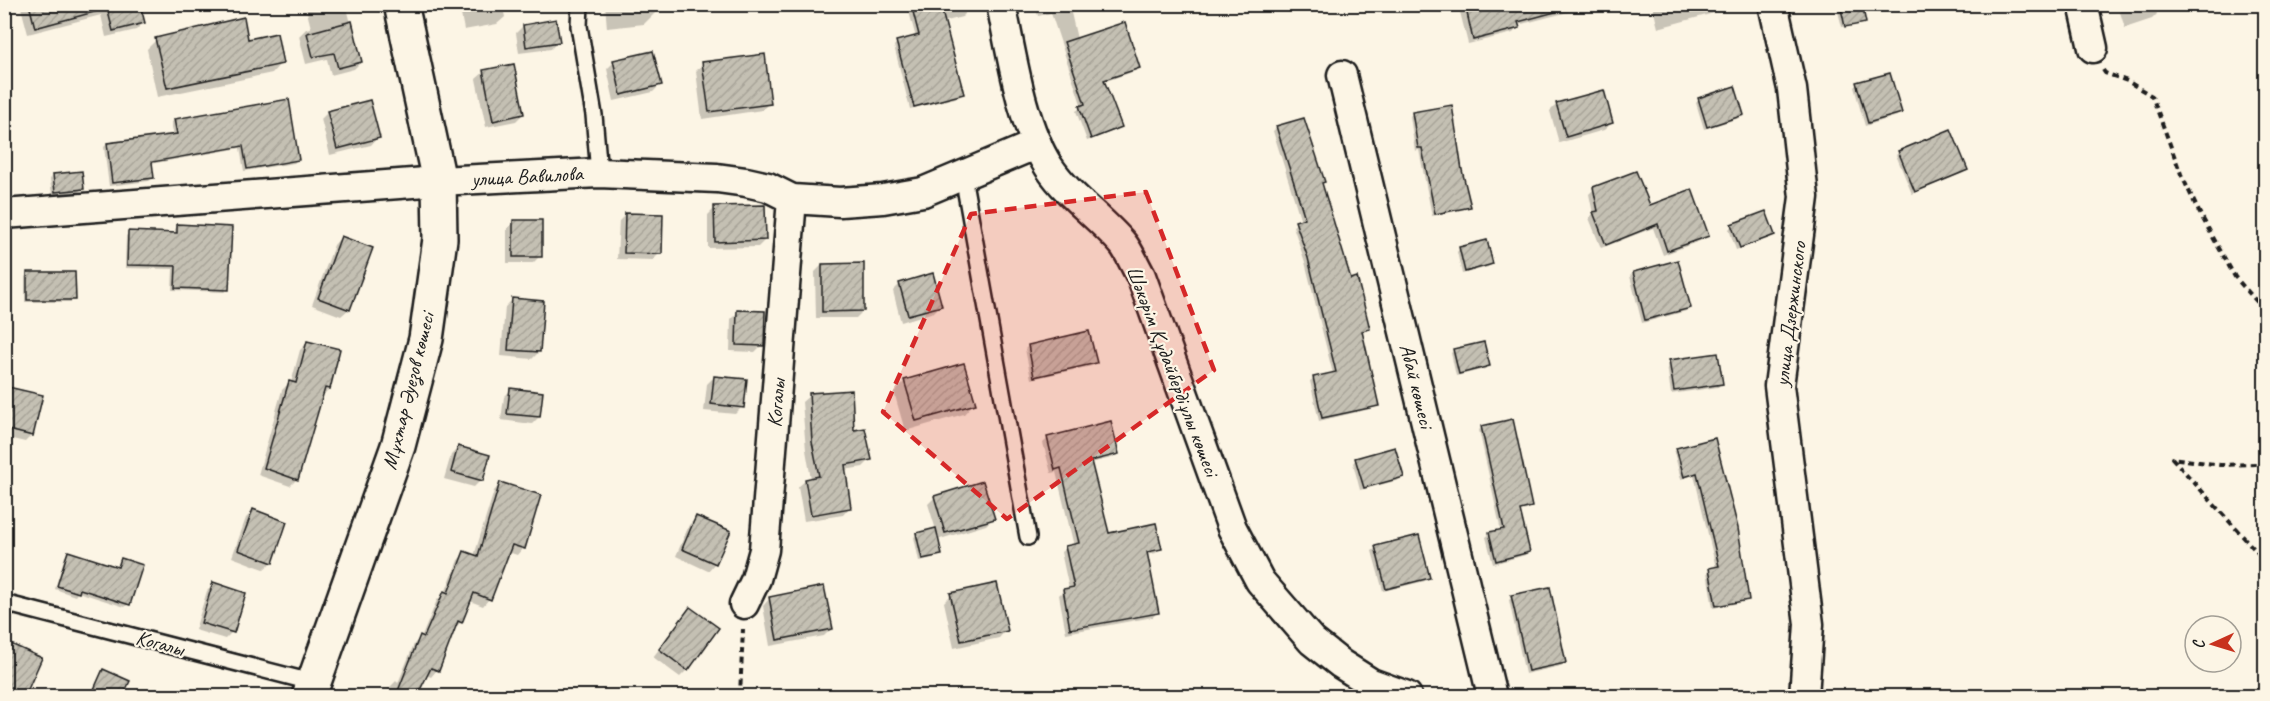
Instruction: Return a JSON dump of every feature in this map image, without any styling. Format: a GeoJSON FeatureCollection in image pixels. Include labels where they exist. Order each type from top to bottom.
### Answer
{"type":"FeatureCollection","features":[{"type":"Feature","properties":{"kind":"main road","name":"Мұхтар Әуезов көшесі"},"geometry":{"type":"LineString","coordinates":[[312,690],[398,446],[426,339],[440,239],[439,181],[400,4]]}},
{"type":"Feature","properties":{"kind":"street","name":"Шәкәрім Құдайбердіұлы көшесі"},"geometry":{"type":"LineString","coordinates":[[1001,4],[1020,96],[1037,144],[1049,167],[1124,245],[1141,276],[1232,528],[1260,581],[1312,641],[1341,664],[1371,683],[1407,696]]}},
{"type":"Feature","properties":{"kind":"street","name":"улица Дзержинского"},"geometry":{"type":"LineString","coordinates":[[1773,4],[1792,89],[1804,197],[1779,386],[1809,624],[1804,696]]}},
{"type":"Feature","properties":{"kind":"street"},"geometry":{"type":"LineString","coordinates":[[2083,4],[2093,48]]}},
{"type":"Feature","properties":{"kind":"street","name":"Абай көшесі"},"geometry":{"type":"LineString","coordinates":[[1342,75],[1492,696]]}},
{"type":"Feature","properties":{"kind":"street","name":"улица Вавилова"},"geometry":{"type":"LineString","coordinates":[[4,214],[439,181],[599,173],[717,178],[768,187],[792,199],[840,202],[883,200],[923,192],[1037,144]]}},
{"type":"Feature","properties":{"kind":"street","name":"Когалы"},"geometry":{"type":"LineString","coordinates":[[744,604],[756,579],[764,550],[792,199]]}},
{"type":"Feature","properties":{"kind":"lane"},"geometry":{"type":"LineString","coordinates":[[580,4],[579,26],[594,115],[599,173]]}},
{"type":"Feature","properties":{"kind":"lane"},"geometry":{"type":"LineString","coordinates":[[963,176],[1028,537]]}},
{"type":"Feature","properties":{"kind":"lane","name":"Когалы"},"geometry":{"type":"LineString","coordinates":[[4,603],[312,690]]}},
{"type":"Feature","properties":{"kind":"path"},"geometry":{"type":"LineString","coordinates":[[2093,48],[2105,73],[2127,81],[2152,96],[2181,174],[2198,210],[2235,277],[2265,312]]}},
{"type":"Feature","properties":{"kind":"path"},"geometry":{"type":"LineString","coordinates":[[2265,466],[2258,464],[2220,465],[2172,458],[2265,562]]}},
{"type":"Feature","properties":{"kind":"path"},"geometry":{"type":"LineString","coordinates":[[740,696],[744,604]]}},
{"type":"Feature","properties":{"kind":"highlighted area"},"geometry":{"type":"Polygon","coordinates":[[[1146,192],[1214,370],[1007,519],[883,412],[971,214],[1146,192]]]}},
{"type":"Feature","properties":{"kind":"building"},"geometry":{"type":"Polygon","coordinates":[[[29,4],[97,4],[98,11],[35,28],[29,4]]]}},
{"type":"Feature","properties":{"kind":"building"},"geometry":{"type":"Polygon","coordinates":[[[106,4],[140,4],[145,23],[113,31],[106,4]]]}},
{"type":"Feature","properties":{"kind":"building"},"geometry":{"type":"Polygon","coordinates":[[[911,4],[940,4],[964,94],[914,107],[896,41],[919,35],[911,4]]]}},
{"type":"Feature","properties":{"kind":"building"},"geometry":{"type":"Polygon","coordinates":[[[1465,4],[1558,4],[1559,11],[1518,22],[1520,28],[1473,40],[1465,4]]]}},
{"type":"Feature","properties":{"kind":"building"},"geometry":{"type":"Polygon","coordinates":[[[1840,4],[1862,4],[1866,23],[1845,27],[1840,4]]]}},
{"type":"Feature","properties":{"kind":"building"},"geometry":{"type":"Polygon","coordinates":[[[244,17],[248,39],[277,33],[283,64],[167,88],[155,38],[244,17]]]}},
{"type":"Feature","properties":{"kind":"building"},"geometry":{"type":"Polygon","coordinates":[[[556,19],[560,42],[526,47],[523,25],[556,19]]]}},
{"type":"Feature","properties":{"kind":"building"},"geometry":{"type":"Polygon","coordinates":[[[352,21],[362,62],[338,68],[334,53],[313,57],[307,33],[352,21]]]}},
{"type":"Feature","properties":{"kind":"building"},"geometry":{"type":"Polygon","coordinates":[[[1125,22],[1140,68],[1104,80],[1122,127],[1091,139],[1079,106],[1085,104],[1064,42],[1125,22]]]}},
{"type":"Feature","properties":{"kind":"building"},"geometry":{"type":"Polygon","coordinates":[[[653,51],[662,85],[621,95],[613,60],[653,51]]]}},
{"type":"Feature","properties":{"kind":"building"},"geometry":{"type":"Polygon","coordinates":[[[765,54],[771,104],[709,112],[702,62],[765,54]]]}},
{"type":"Feature","properties":{"kind":"building"},"geometry":{"type":"Polygon","coordinates":[[[514,64],[524,114],[493,121],[483,70],[514,64]]]}},
{"type":"Feature","properties":{"kind":"building"},"geometry":{"type":"Polygon","coordinates":[[[1890,73],[1902,113],[1868,123],[1856,82],[1890,73]]]}},
{"type":"Feature","properties":{"kind":"building"},"geometry":{"type":"Polygon","coordinates":[[[1735,86],[1744,115],[1707,127],[1698,98],[1735,86]]]}},
{"type":"Feature","properties":{"kind":"building"},"geometry":{"type":"Polygon","coordinates":[[[1604,90],[1613,123],[1566,137],[1556,103],[1604,90]]]}},
{"type":"Feature","properties":{"kind":"building"},"geometry":{"type":"Polygon","coordinates":[[[289,99],[299,160],[247,169],[243,146],[152,162],[154,178],[112,183],[107,143],[177,134],[174,119],[289,99]]]}},
{"type":"Feature","properties":{"kind":"building"},"geometry":{"type":"Polygon","coordinates":[[[370,100],[380,138],[337,149],[327,111],[370,100]]]}},
{"type":"Feature","properties":{"kind":"building"},"geometry":{"type":"Polygon","coordinates":[[[1452,105],[1462,170],[1471,207],[1435,214],[1422,148],[1418,148],[1412,112],[1452,105]]]}},
{"type":"Feature","properties":{"kind":"building"},"geometry":{"type":"Polygon","coordinates":[[[1304,118],[1325,182],[1322,183],[1351,279],[1357,277],[1370,329],[1362,331],[1379,406],[1322,418],[1313,377],[1336,372],[1308,258],[1295,221],[1305,218],[1276,126],[1304,118]]]}},
{"type":"Feature","properties":{"kind":"building"},"geometry":{"type":"Polygon","coordinates":[[[1951,129],[1968,170],[1915,192],[1898,151],[1951,129]]]}},
{"type":"Feature","properties":{"kind":"building"},"geometry":{"type":"Polygon","coordinates":[[[82,171],[84,189],[55,192],[53,174],[82,171]]]}},
{"type":"Feature","properties":{"kind":"building"},"geometry":{"type":"Polygon","coordinates":[[[1636,171],[1650,205],[1692,189],[1709,236],[1667,251],[1658,224],[1606,245],[1593,212],[1598,211],[1593,187],[1636,171]]]}},
{"type":"Feature","properties":{"kind":"building"},"geometry":{"type":"Polygon","coordinates":[[[765,205],[766,240],[715,242],[714,206],[765,205]]]}},
{"type":"Feature","properties":{"kind":"building"},"geometry":{"type":"Polygon","coordinates":[[[1766,211],[1775,235],[1740,248],[1731,224],[1766,211]]]}},
{"type":"Feature","properties":{"kind":"building"},"geometry":{"type":"Polygon","coordinates":[[[625,213],[663,214],[662,254],[624,253],[625,213]]]}},
{"type":"Feature","properties":{"kind":"building"},"geometry":{"type":"Polygon","coordinates":[[[513,220],[542,220],[542,257],[513,257],[513,220]]]}},
{"type":"Feature","properties":{"kind":"building"},"geometry":{"type":"Polygon","coordinates":[[[177,224],[232,227],[229,290],[175,288],[176,266],[127,265],[128,231],[177,233],[177,224]]]}},
{"type":"Feature","properties":{"kind":"building"},"geometry":{"type":"Polygon","coordinates":[[[341,236],[373,248],[350,310],[318,298],[341,236]]]}},
{"type":"Feature","properties":{"kind":"building"},"geometry":{"type":"Polygon","coordinates":[[[1487,240],[1493,264],[1465,272],[1459,247],[1487,240]]]}},
{"type":"Feature","properties":{"kind":"building"},"geometry":{"type":"Polygon","coordinates":[[[1678,260],[1691,308],[1645,320],[1633,272],[1678,260]]]}},
{"type":"Feature","properties":{"kind":"building"},"geometry":{"type":"Polygon","coordinates":[[[864,263],[864,311],[822,312],[822,264],[864,263]]]}},
{"type":"Feature","properties":{"kind":"building"},"geometry":{"type":"Polygon","coordinates":[[[27,272],[75,272],[76,300],[27,300],[27,272]]]}},
{"type":"Feature","properties":{"kind":"building"},"geometry":{"type":"Polygon","coordinates":[[[933,273],[942,306],[908,315],[899,283],[933,273]]]}},
{"type":"Feature","properties":{"kind":"building"},"geometry":{"type":"Polygon","coordinates":[[[512,298],[544,301],[540,352],[508,350],[512,298]]]}},
{"type":"Feature","properties":{"kind":"building"},"geometry":{"type":"Polygon","coordinates":[[[737,310],[765,311],[764,346],[736,345],[737,310]]]}},
{"type":"Feature","properties":{"kind":"building"},"geometry":{"type":"Polygon","coordinates":[[[1089,331],[1097,363],[1034,377],[1028,345],[1089,331]]]}},
{"type":"Feature","properties":{"kind":"building"},"geometry":{"type":"Polygon","coordinates":[[[307,341],[340,349],[330,389],[325,388],[298,480],[264,468],[289,381],[296,383],[307,341]]]}},
{"type":"Feature","properties":{"kind":"building"},"geometry":{"type":"Polygon","coordinates":[[[1484,342],[1490,366],[1459,374],[1453,349],[1484,342]]]}},
{"type":"Feature","properties":{"kind":"building"},"geometry":{"type":"Polygon","coordinates":[[[1718,353],[1723,384],[1674,391],[1669,360],[1718,353]]]}},
{"type":"Feature","properties":{"kind":"building"},"geometry":{"type":"Polygon","coordinates":[[[964,363],[976,404],[916,421],[904,380],[964,363]]]}},
{"type":"Feature","properties":{"kind":"building"},"geometry":{"type":"Polygon","coordinates":[[[714,376],[747,379],[744,408],[711,404],[714,376]]]}},
{"type":"Feature","properties":{"kind":"building"},"geometry":{"type":"Polygon","coordinates":[[[4,386],[43,395],[33,436],[4,429],[4,386]]]}},
{"type":"Feature","properties":{"kind":"building"},"geometry":{"type":"Polygon","coordinates":[[[510,388],[543,392],[540,417],[507,414],[510,388]]]}},
{"type":"Feature","properties":{"kind":"building"},"geometry":{"type":"Polygon","coordinates":[[[852,390],[854,430],[865,428],[872,460],[845,465],[851,508],[811,515],[805,479],[819,476],[812,442],[809,393],[852,390]]]}},
{"type":"Feature","properties":{"kind":"building"},"geometry":{"type":"Polygon","coordinates":[[[1513,419],[1532,507],[1520,510],[1530,552],[1496,561],[1489,532],[1504,529],[1481,426],[1513,419]]]}},
{"type":"Feature","properties":{"kind":"building"},"geometry":{"type":"Polygon","coordinates":[[[1111,421],[1119,454],[1091,461],[1109,533],[1156,523],[1162,549],[1147,552],[1159,613],[1070,629],[1063,589],[1074,587],[1065,546],[1079,543],[1061,468],[1055,470],[1047,437],[1111,421]]]}},
{"type":"Feature","properties":{"kind":"building"},"geometry":{"type":"Polygon","coordinates":[[[1715,438],[1738,528],[1749,600],[1716,606],[1709,568],[1719,566],[1697,473],[1684,477],[1676,448],[1715,438]]]}},
{"type":"Feature","properties":{"kind":"building"},"geometry":{"type":"Polygon","coordinates":[[[458,446],[490,455],[483,481],[451,472],[458,446]]]}},
{"type":"Feature","properties":{"kind":"building"},"geometry":{"type":"Polygon","coordinates":[[[1395,447],[1404,477],[1364,488],[1355,458],[1395,447]]]}},
{"type":"Feature","properties":{"kind":"building"},"geometry":{"type":"Polygon","coordinates":[[[983,481],[995,519],[945,533],[934,496],[983,481]]]}},
{"type":"Feature","properties":{"kind":"building"},"geometry":{"type":"Polygon","coordinates":[[[500,482],[541,495],[525,549],[512,545],[491,600],[474,593],[462,623],[458,621],[439,671],[431,668],[417,696],[396,696],[420,635],[424,637],[444,591],[448,593],[464,551],[478,556],[500,482]]]}},
{"type":"Feature","properties":{"kind":"building"},"geometry":{"type":"Polygon","coordinates":[[[253,509],[287,522],[273,563],[238,550],[253,509]]]}},
{"type":"Feature","properties":{"kind":"building"},"geometry":{"type":"Polygon","coordinates":[[[696,516],[731,531],[716,564],[682,549],[696,516]]]}},
{"type":"Feature","properties":{"kind":"building"},"geometry":{"type":"Polygon","coordinates":[[[936,528],[942,555],[922,559],[916,533],[936,528]]]}},
{"type":"Feature","properties":{"kind":"building"},"geometry":{"type":"Polygon","coordinates":[[[1419,535],[1430,578],[1386,589],[1375,546],[1419,535]]]}},
{"type":"Feature","properties":{"kind":"building"},"geometry":{"type":"Polygon","coordinates":[[[68,551],[118,567],[121,558],[143,565],[130,605],[80,589],[79,593],[57,586],[68,551]]]}},
{"type":"Feature","properties":{"kind":"building"},"geometry":{"type":"Polygon","coordinates":[[[213,582],[246,593],[234,633],[201,623],[213,582]]]}},
{"type":"Feature","properties":{"kind":"building"},"geometry":{"type":"Polygon","coordinates":[[[997,583],[1008,631],[961,641],[950,593],[997,583]]]}},
{"type":"Feature","properties":{"kind":"building"},"geometry":{"type":"Polygon","coordinates":[[[824,586],[833,629],[777,640],[769,597],[824,586]]]}},
{"type":"Feature","properties":{"kind":"building"},"geometry":{"type":"Polygon","coordinates":[[[1550,587],[1566,663],[1528,671],[1511,595],[1550,587]]]}},
{"type":"Feature","properties":{"kind":"building"},"geometry":{"type":"Polygon","coordinates":[[[690,607],[719,628],[688,671],[659,649],[690,607]]]}},
{"type":"Feature","properties":{"kind":"building"},"geometry":{"type":"Polygon","coordinates":[[[11,644],[42,658],[25,696],[4,696],[4,659],[11,644]]]}},
{"type":"Feature","properties":{"kind":"building"},"geometry":{"type":"Polygon","coordinates":[[[103,669],[130,681],[123,696],[91,696],[103,669]]]}}]}
